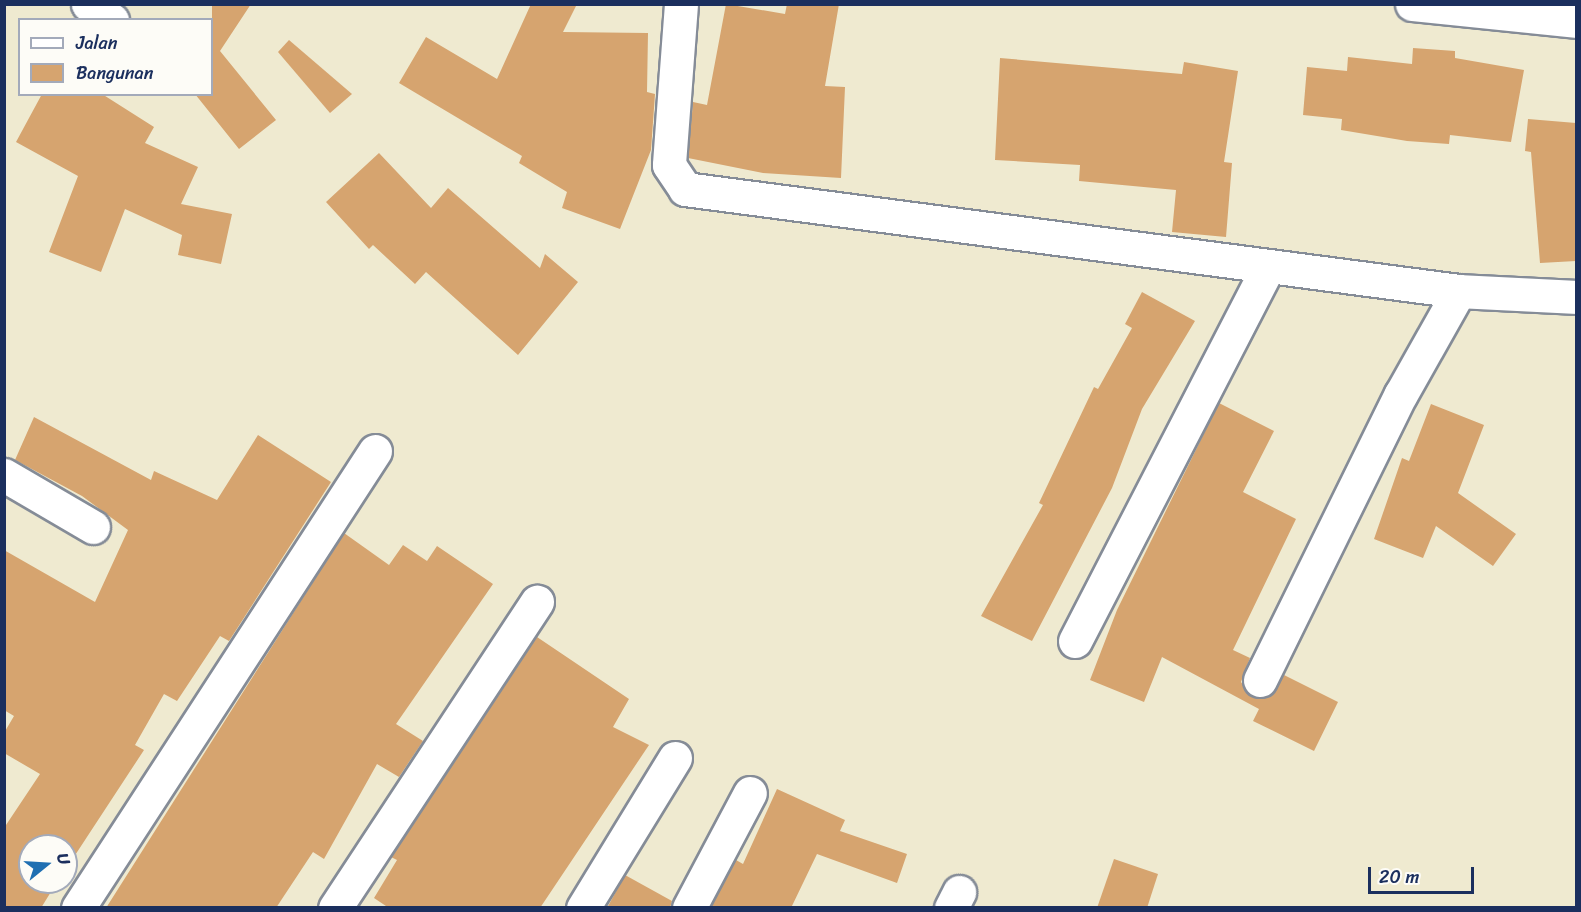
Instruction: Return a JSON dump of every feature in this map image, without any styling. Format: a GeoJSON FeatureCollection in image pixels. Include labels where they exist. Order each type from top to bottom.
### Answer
{"type":"FeatureCollection","features":[{"type":"Feature","properties":{"kind":"street"},"geometry":{"type":"LineString","coordinates":[[88,4],[109,18]]}},
{"type":"Feature","properties":{"kind":"street"},"geometry":{"type":"LineString","coordinates":[[681,4],[669,165],[685,189],[1459,291],[1576,297]]}},
{"type":"Feature","properties":{"kind":"street"},"geometry":{"type":"LineString","coordinates":[[1412,4],[1576,21]]}},
{"type":"Feature","properties":{"kind":"street"},"geometry":{"type":"LineString","coordinates":[[1075,641],[1268,267]]}},
{"type":"Feature","properties":{"kind":"street"},"geometry":{"type":"LineString","coordinates":[[1260,680],[1401,394],[1459,291]]}},
{"type":"Feature","properties":{"kind":"street"},"geometry":{"type":"LineString","coordinates":[[78,908],[375,452]]}},
{"type":"Feature","properties":{"kind":"street"},"geometry":{"type":"LineString","coordinates":[[4,475],[93,527]]}},
{"type":"Feature","properties":{"kind":"street"},"geometry":{"type":"LineString","coordinates":[[335,908],[537,603]]}},
{"type":"Feature","properties":{"kind":"street"},"geometry":{"type":"LineString","coordinates":[[583,908],[675,758]]}},
{"type":"Feature","properties":{"kind":"street"},"geometry":{"type":"LineString","coordinates":[[689,908],[750,793]]}},
{"type":"Feature","properties":{"kind":"building"},"geometry":{"type":"Polygon","coordinates":[[[212,4],[251,4],[220,51],[276,120],[239,149],[197,96],[213,96],[212,4]]]}},
{"type":"Feature","properties":{"kind":"building"},"geometry":{"type":"Polygon","coordinates":[[[531,4],[577,4],[563,32],[648,33],[647,92],[655,94],[651,150],[620,229],[562,208],[567,192],[519,163],[522,156],[399,83],[426,37],[497,79],[531,4]]]}},
{"type":"Feature","properties":{"kind":"building"},"geometry":{"type":"Polygon","coordinates":[[[726,4],[785,14],[787,4],[839,4],[825,86],[845,87],[841,178],[763,173],[688,158],[693,102],[707,105],[726,4]]]}},
{"type":"Feature","properties":{"kind":"building"},"geometry":{"type":"Polygon","coordinates":[[[289,40],[352,94],[330,113],[278,52],[289,40]]]}},
{"type":"Feature","properties":{"kind":"building"},"geometry":{"type":"Polygon","coordinates":[[[1413,48],[1455,51],[1455,58],[1524,70],[1511,142],[1450,135],[1449,144],[1407,141],[1341,130],[1342,119],[1303,115],[1307,67],[1347,71],[1348,57],[1412,64],[1413,48]]]}},
{"type":"Feature","properties":{"kind":"building"},"geometry":{"type":"Polygon","coordinates":[[[1000,58],[1182,74],[1184,62],[1238,71],[1224,162],[1232,163],[1226,237],[1172,232],[1176,190],[1079,181],[1080,165],[995,160],[1000,58]]]}},
{"type":"Feature","properties":{"kind":"building"},"geometry":{"type":"Polygon","coordinates":[[[41,96],[105,96],[154,127],[145,143],[198,167],[181,204],[232,214],[221,264],[178,255],[182,235],[125,209],[101,272],[49,252],[78,176],[16,142],[41,96]]]}},
{"type":"Feature","properties":{"kind":"building"},"geometry":{"type":"Polygon","coordinates":[[[1528,119],[1576,123],[1576,261],[1540,263],[1531,152],[1525,151],[1528,119]]]}},
{"type":"Feature","properties":{"kind":"building"},"geometry":{"type":"Polygon","coordinates":[[[379,153],[431,208],[448,188],[540,268],[545,254],[578,282],[518,355],[426,272],[415,284],[373,245],[369,249],[326,202],[379,153]]]}},
{"type":"Feature","properties":{"kind":"building"},"geometry":{"type":"Polygon","coordinates":[[[1142,292],[1195,321],[1142,409],[1112,488],[1032,641],[981,616],[1043,505],[1039,503],[1094,387],[1098,389],[1132,328],[1125,324],[1142,292]]]}},
{"type":"Feature","properties":{"kind":"building"},"geometry":{"type":"Polygon","coordinates":[[[1219,403],[1274,431],[1243,492],[1296,519],[1233,650],[1250,658],[1241,682],[1251,696],[1262,699],[1271,695],[1284,675],[1338,702],[1314,751],[1253,721],[1259,709],[1162,657],[1144,702],[1090,680],[1117,610],[1219,403]]]}},
{"type":"Feature","properties":{"kind":"building"},"geometry":{"type":"Polygon","coordinates":[[[1431,404],[1484,425],[1458,493],[1516,534],[1493,566],[1436,526],[1423,558],[1374,539],[1402,458],[1409,461],[1431,404]]]}},
{"type":"Feature","properties":{"kind":"building"},"geometry":{"type":"Polygon","coordinates":[[[34,417],[151,480],[154,471],[217,500],[258,435],[331,482],[229,641],[220,636],[177,701],[164,694],[135,745],[144,750],[78,851],[78,834],[18,834],[18,894],[50,894],[41,908],[4,908],[4,828],[40,774],[4,753],[4,733],[14,716],[4,710],[4,550],[95,602],[128,530],[82,496],[15,460],[34,417]]]}},
{"type":"Feature","properties":{"kind":"building"},"geometry":{"type":"Polygon","coordinates":[[[344,533],[389,565],[403,545],[427,561],[437,546],[493,584],[396,724],[423,741],[399,777],[377,764],[324,859],[313,852],[276,908],[106,908],[344,533]]]}},
{"type":"Feature","properties":{"kind":"building"},"geometry":{"type":"Polygon","coordinates":[[[537,637],[629,699],[613,727],[649,745],[540,908],[389,908],[374,898],[397,860],[391,857],[537,637]]]}},
{"type":"Feature","properties":{"kind":"building"},"geometry":{"type":"Polygon","coordinates":[[[777,789],[845,820],[840,831],[907,854],[897,883],[817,854],[791,908],[710,908],[736,860],[743,864],[777,789]]]}},
{"type":"Feature","properties":{"kind":"building"},"geometry":{"type":"Polygon","coordinates":[[[1114,859],[1158,874],[1147,908],[1097,908],[1114,859]]]}},
{"type":"Feature","properties":{"kind":"building"},"geometry":{"type":"Polygon","coordinates":[[[625,875],[672,901],[670,908],[607,908],[625,875]]]}}]}
